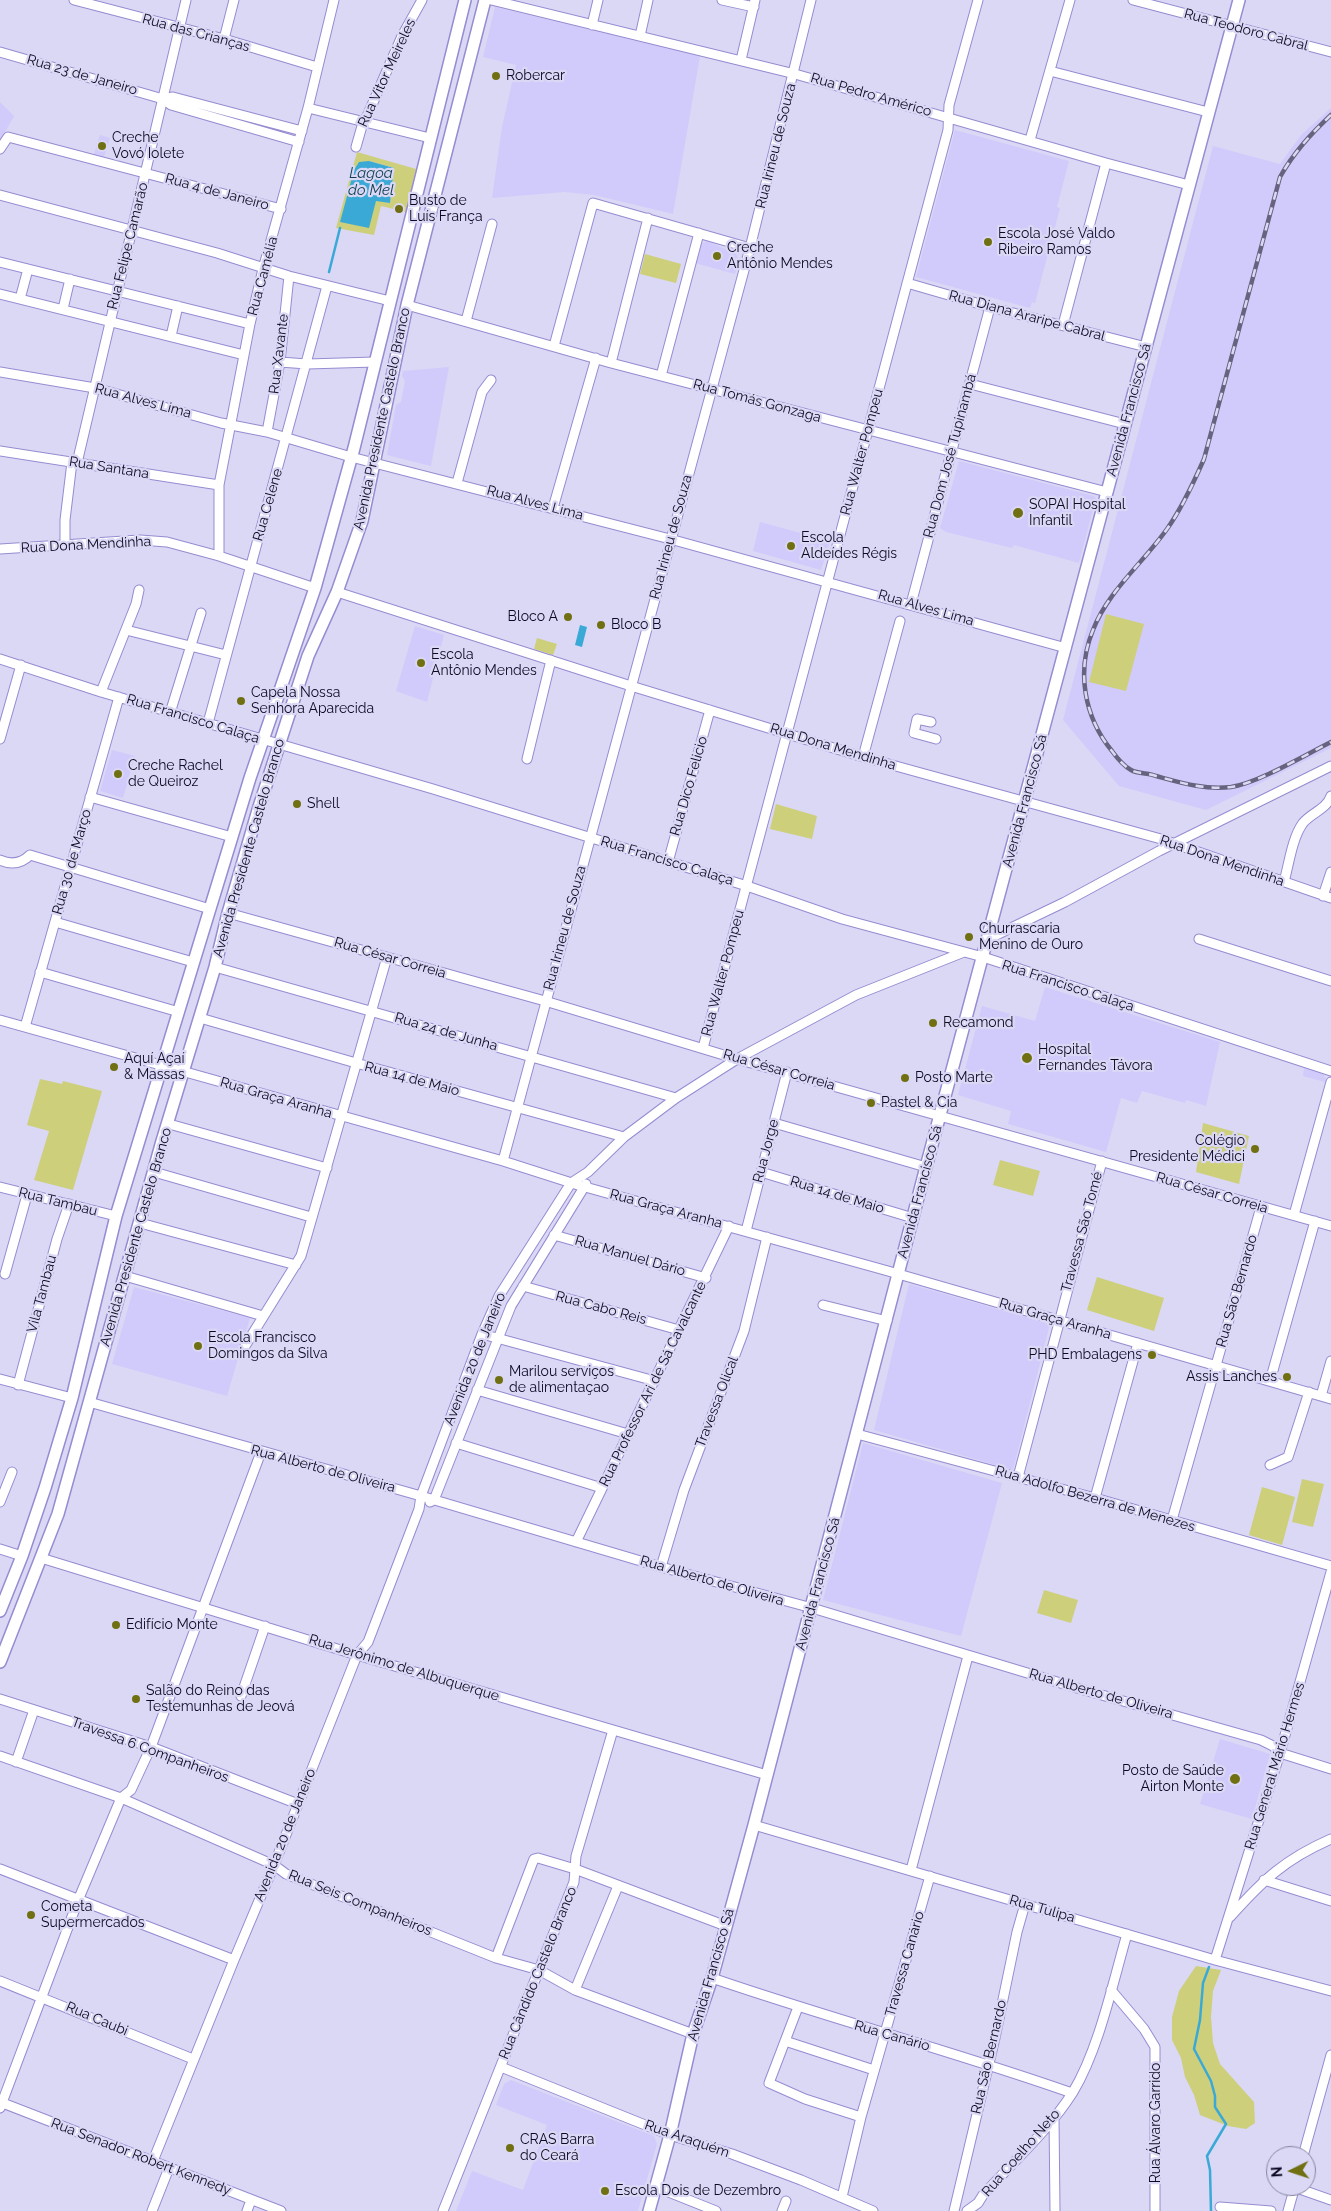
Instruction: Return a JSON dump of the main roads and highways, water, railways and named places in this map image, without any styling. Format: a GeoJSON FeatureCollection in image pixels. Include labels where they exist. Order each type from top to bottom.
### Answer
{"type":"FeatureCollection","features":[{"type":"Feature","properties":{"kind":"main road","name":"Avenida Presidente Castelo Branco"},"geometry":{"type":"LineString","coordinates":[[0,1611],[22,1556],[45,1488],[72,1398],[116,1216],[262,740],[315,588],[351,457],[465,0]]}},
{"type":"Feature","properties":{"kind":"main road","name":"Avenida Presidente Castelo Branco"},"geometry":{"type":"LineString","coordinates":[[0,1662],[58,1514],[162,1141],[169,1124],[215,967],[228,913],[278,744],[308,656],[337,592],[362,521],[407,305],[485,0]]}},
{"type":"Feature","properties":{"kind":"main road","name":"Avenida Francisco Sá"},"geometry":{"type":"LineString","coordinates":[[649,2211],[670,2134],[693,2034],[712,1978],[754,1825],[858,1434],[926,1167],[1239,0]]}},
{"type":"Feature","properties":{"kind":"main road"},"geometry":{"type":"LineString","coordinates":[[141,1134],[162,1141]]}},
{"type":"Feature","properties":{"kind":"water","name":"Lagoa do Mel"},"geometry":{"type":"Polygon","coordinates":[[[369,161],[394,168],[390,203],[376,201],[369,228],[340,222],[354,170],[359,162],[369,161]]]}},
{"type":"Feature","properties":{"kind":"water"},"geometry":{"type":"Polygon","coordinates":[[[580,625],[587,627],[582,647],[575,645],[580,625]]]}},
{"type":"Feature","properties":{"kind":"waterway"},"geometry":{"type":"LineString","coordinates":[[329,272],[340,228]]}},
{"type":"Feature","properties":{"kind":"waterway"},"geometry":{"type":"LineString","coordinates":[[1209,1967],[1203,1983],[1200,2020],[1194,2049],[1211,2081],[1215,2096],[1215,2107],[1226,2124],[1207,2156],[1210,2170],[1211,2211]]}},
{"type":"Feature","properties":{"kind":"railway"},"geometry":{"type":"LineString","coordinates":[[1331,115],[1303,144],[1280,177],[1204,459],[1187,496],[1172,521],[1158,542],[1117,590],[1100,616],[1088,646],[1084,677],[1089,709],[1102,738],[1121,762],[1137,772],[1193,785],[1212,788],[1231,787],[1268,774],[1331,742]]}},
{"type":"Feature","properties":{"kind":"place","name":"Robercar"},"geometry":{"type":"Point","coordinates":[496,76]}},
{"type":"Feature","properties":{"kind":"place","name":"Creche Vovó Iolete"},"geometry":{"type":"Point","coordinates":[102,146]}},
{"type":"Feature","properties":{"kind":"place","name":"Busto de Luís França"},"geometry":{"type":"Point","coordinates":[399,209]}},
{"type":"Feature","properties":{"kind":"place","name":"Escola José Valdo Ribeiro Ramos"},"geometry":{"type":"Point","coordinates":[988,242]}},
{"type":"Feature","properties":{"kind":"place","name":"Creche Antônio Mendes"},"geometry":{"type":"Point","coordinates":[717,256]}},
{"type":"Feature","properties":{"kind":"place","name":"SOPAI Hospital Infantil"},"geometry":{"type":"Point","coordinates":[1018,513]}},
{"type":"Feature","properties":{"kind":"place","name":"Escola Aldeídes Régis"},"geometry":{"type":"Point","coordinates":[791,546]}},
{"type":"Feature","properties":{"kind":"place","name":"Bloco A"},"geometry":{"type":"Point","coordinates":[568,617]}},
{"type":"Feature","properties":{"kind":"place","name":"Bloco B"},"geometry":{"type":"Point","coordinates":[601,625]}},
{"type":"Feature","properties":{"kind":"place","name":"Escola Antônio Mendes"},"geometry":{"type":"Point","coordinates":[421,663]}},
{"type":"Feature","properties":{"kind":"place","name":"Capela Nossa Senhora Aparecida"},"geometry":{"type":"Point","coordinates":[241,701]}},
{"type":"Feature","properties":{"kind":"place","name":"Creche Rachel de Queiroz"},"geometry":{"type":"Point","coordinates":[118,774]}},
{"type":"Feature","properties":{"kind":"place","name":"Shell"},"geometry":{"type":"Point","coordinates":[297,804]}},
{"type":"Feature","properties":{"kind":"place","name":"Churrascaria Menino de Ouro"},"geometry":{"type":"Point","coordinates":[969,937]}},
{"type":"Feature","properties":{"kind":"place","name":"Recamond"},"geometry":{"type":"Point","coordinates":[933,1023]}},
{"type":"Feature","properties":{"kind":"place","name":"Hospital Fernandes Távora"},"geometry":{"type":"Point","coordinates":[1027,1058]}},
{"type":"Feature","properties":{"kind":"place","name":"Aquí Açaí & Massas"},"geometry":{"type":"Point","coordinates":[114,1067]}},
{"type":"Feature","properties":{"kind":"place","name":"Posto Marte"},"geometry":{"type":"Point","coordinates":[905,1078]}},
{"type":"Feature","properties":{"kind":"place","name":"Pastel & Cia"},"geometry":{"type":"Point","coordinates":[871,1103]}},
{"type":"Feature","properties":{"kind":"place","name":"Colégio Presidente Médici"},"geometry":{"type":"Point","coordinates":[1255,1149]}},
{"type":"Feature","properties":{"kind":"place","name":"Escola Francisco Domingos da Silva"},"geometry":{"type":"Point","coordinates":[198,1346]}},
{"type":"Feature","properties":{"kind":"place","name":"PHD Embalagens"},"geometry":{"type":"Point","coordinates":[1152,1355]}},
{"type":"Feature","properties":{"kind":"place","name":"Assis Lanches"},"geometry":{"type":"Point","coordinates":[1287,1377]}},
{"type":"Feature","properties":{"kind":"place","name":"Marilou serviços de alimentaçao"},"geometry":{"type":"Point","coordinates":[499,1380]}},
{"type":"Feature","properties":{"kind":"place","name":"Edifício Monte"},"geometry":{"type":"Point","coordinates":[116,1625]}},
{"type":"Feature","properties":{"kind":"place","name":"Salão do Reino das Testemunhas de Jeová"},"geometry":{"type":"Point","coordinates":[136,1699]}},
{"type":"Feature","properties":{"kind":"place","name":"Posto de Saúde Airton Monte"},"geometry":{"type":"Point","coordinates":[1235,1779]}},
{"type":"Feature","properties":{"kind":"place","name":"Cometa Supermercados"},"geometry":{"type":"Point","coordinates":[31,1915]}},
{"type":"Feature","properties":{"kind":"place","name":"CRAS Barra do Ceará"},"geometry":{"type":"Point","coordinates":[510,2148]}},
{"type":"Feature","properties":{"kind":"place","name":"Escola Dois de Dezembro"},"geometry":{"type":"Point","coordinates":[605,2191]}}]}
